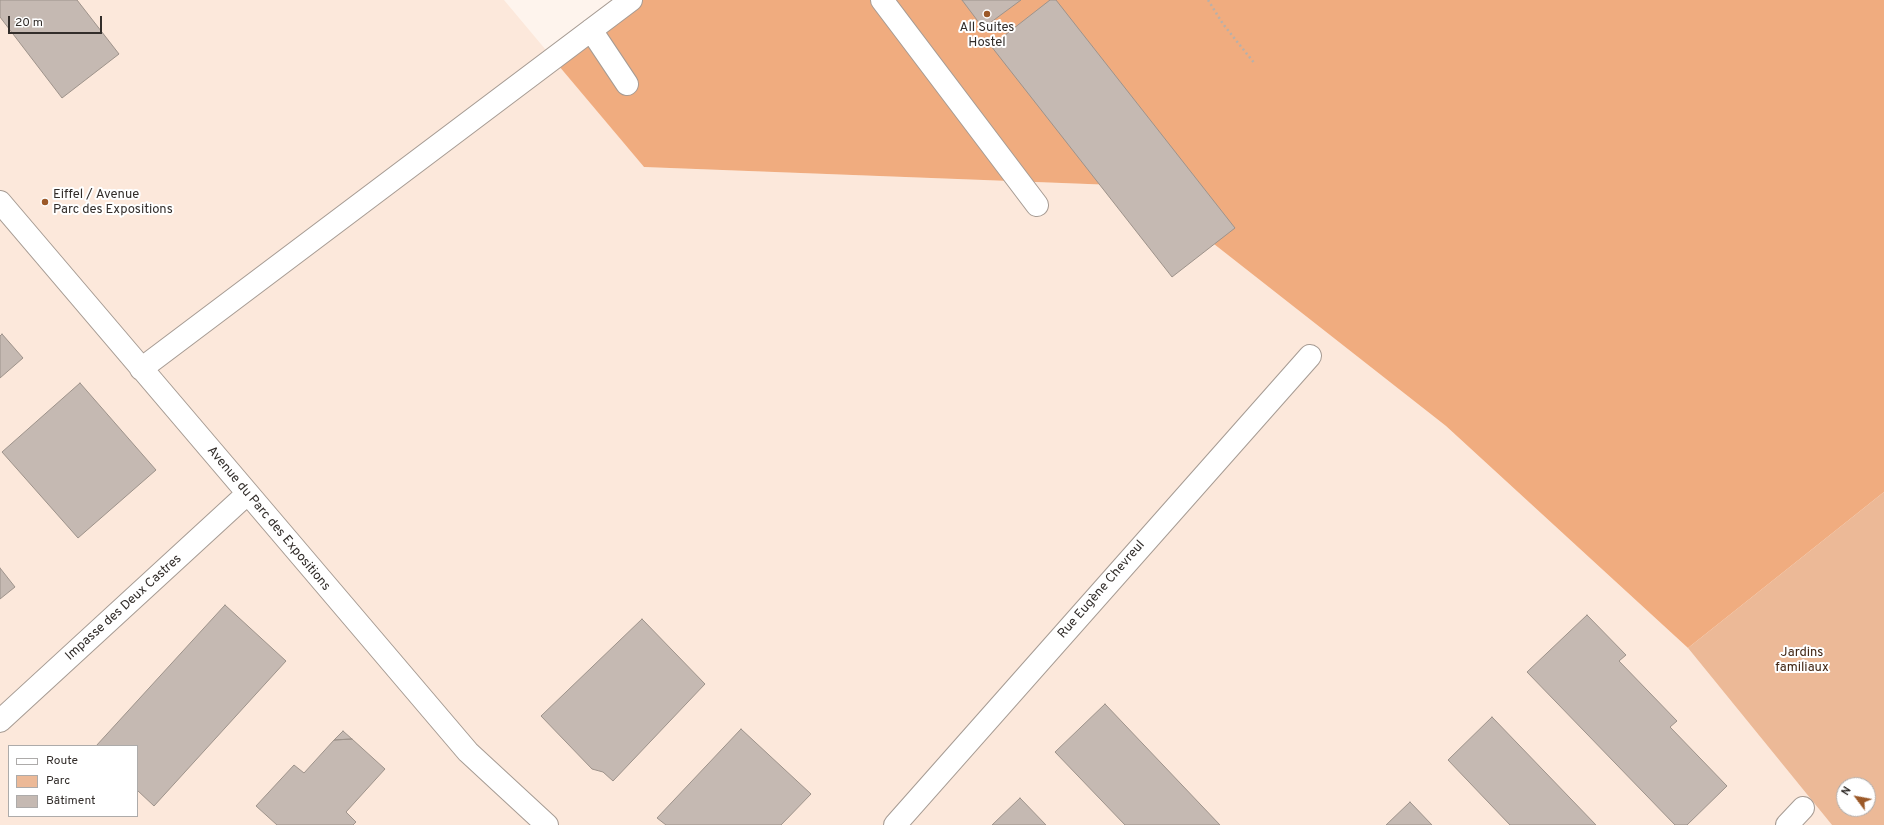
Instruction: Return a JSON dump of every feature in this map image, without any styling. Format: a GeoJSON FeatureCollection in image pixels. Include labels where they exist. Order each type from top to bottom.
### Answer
{"type":"FeatureCollection","features":[{"type":"Feature","properties":{"kind":"street"},"geometry":{"type":"LineString","coordinates":[[141,369],[631,0]]}},
{"type":"Feature","properties":{"kind":"street"},"geometry":{"type":"LineString","coordinates":[[882,0],[1037,205]]}},
{"type":"Feature","properties":{"kind":"street"},"geometry":{"type":"LineString","coordinates":[[591,30],[627,84]]}},
{"type":"Feature","properties":{"kind":"street","name":"Avenue du Parc des Expositions"},"geometry":{"type":"LineString","coordinates":[[0,202],[468,752],[547,825]]}},
{"type":"Feature","properties":{"kind":"street","name":"Rue Eugène Chevreul"},"geometry":{"type":"LineString","coordinates":[[894,825],[1310,356]]}},
{"type":"Feature","properties":{"kind":"street","name":"Impasse des Deux Castres"},"geometry":{"type":"LineString","coordinates":[[0,721],[247,494]]}},
{"type":"Feature","properties":{"kind":"street"},"geometry":{"type":"LineString","coordinates":[[1787,825],[1803,808]]}},
{"type":"Feature","properties":{"kind":"path"},"geometry":{"type":"LineString","coordinates":[[1208,0],[1222,24],[1255,64]]}},
{"type":"Feature","properties":{"kind":"shaded area"},"geometry":{"type":"Polygon","coordinates":[[[0,0],[504,0],[644,167],[1140,186],[1446,426],[1688,648],[1832,825],[0,825],[0,0]]]}},
{"type":"Feature","properties":{"kind":"shaded area"},"geometry":{"type":"Polygon","coordinates":[[[614,0],[1884,0],[1884,492],[1688,648],[1446,426],[1140,186],[644,167],[548,53],[614,0]]]}},
{"type":"Feature","properties":{"kind":"green space","name":"Jardins familiaux"},"geometry":{"type":"Polygon","coordinates":[[[1884,492],[1884,825],[1832,825],[1688,648],[1884,492]]]}},
{"type":"Feature","properties":{"kind":"building"},"geometry":{"type":"Polygon","coordinates":[[[0,0],[77,0],[119,54],[62,98],[0,17],[0,0]]]}},
{"type":"Feature","properties":{"kind":"building","name":"All Suites Hostel"},"geometry":{"type":"Polygon","coordinates":[[[962,0],[1021,0],[983,28],[962,0]]]}},
{"type":"Feature","properties":{"kind":"building"},"geometry":{"type":"Polygon","coordinates":[[[1050,0],[1056,0],[1235,228],[1172,277],[991,46],[1050,0]]]}},
{"type":"Feature","properties":{"kind":"building"},"geometry":{"type":"Polygon","coordinates":[[[2,334],[23,358],[0,378],[0,336],[2,334]]]}},
{"type":"Feature","properties":{"kind":"building"},"geometry":{"type":"Polygon","coordinates":[[[80,383],[156,470],[78,538],[2,452],[80,383]]]}},
{"type":"Feature","properties":{"kind":"building"},"geometry":{"type":"Polygon","coordinates":[[[0,568],[15,587],[0,599],[0,568]]]}},
{"type":"Feature","properties":{"kind":"building"},"geometry":{"type":"Polygon","coordinates":[[[225,605],[286,661],[154,806],[138,791],[138,745],[97,745],[225,605]]]}},
{"type":"Feature","properties":{"kind":"building"},"geometry":{"type":"Polygon","coordinates":[[[1587,615],[1626,655],[1619,661],[1677,721],[1670,727],[1727,786],[1687,825],[1675,825],[1527,672],[1587,615]]]}},
{"type":"Feature","properties":{"kind":"building"},"geometry":{"type":"Polygon","coordinates":[[[642,619],[705,684],[613,781],[603,772],[592,769],[541,716],[642,619]]]}},
{"type":"Feature","properties":{"kind":"building"},"geometry":{"type":"Polygon","coordinates":[[[1105,704],[1220,825],[1125,825],[1055,752],[1105,704]]]}},
{"type":"Feature","properties":{"kind":"building"},"geometry":{"type":"Polygon","coordinates":[[[1492,717],[1596,825],[1510,825],[1448,760],[1492,717]]]}},
{"type":"Feature","properties":{"kind":"building"},"geometry":{"type":"Polygon","coordinates":[[[741,729],[811,794],[781,825],[666,825],[657,818],[741,729]]]}},
{"type":"Feature","properties":{"kind":"building"},"geometry":{"type":"Polygon","coordinates":[[[343,731],[352,739],[334,740],[343,731]]]}},
{"type":"Feature","properties":{"kind":"building"},"geometry":{"type":"Polygon","coordinates":[[[352,739],[385,769],[346,812],[356,822],[353,825],[277,825],[256,806],[294,765],[304,773],[334,740],[352,739]]]}},
{"type":"Feature","properties":{"kind":"building"},"geometry":{"type":"Polygon","coordinates":[[[1020,798],[1046,825],[992,825],[1020,798]]]}},
{"type":"Feature","properties":{"kind":"building"},"geometry":{"type":"Polygon","coordinates":[[[1410,802],[1432,825],[1386,825],[1410,802]]]}},
{"type":"Feature","properties":{"kind":"place","name":"All Suites Hostel"},"geometry":{"type":"Point","coordinates":[987,14]}},
{"type":"Feature","properties":{"kind":"place","name":"Eiffel / Avenue Parc des Expositions"},"geometry":{"type":"Point","coordinates":[45,202]}}]}
